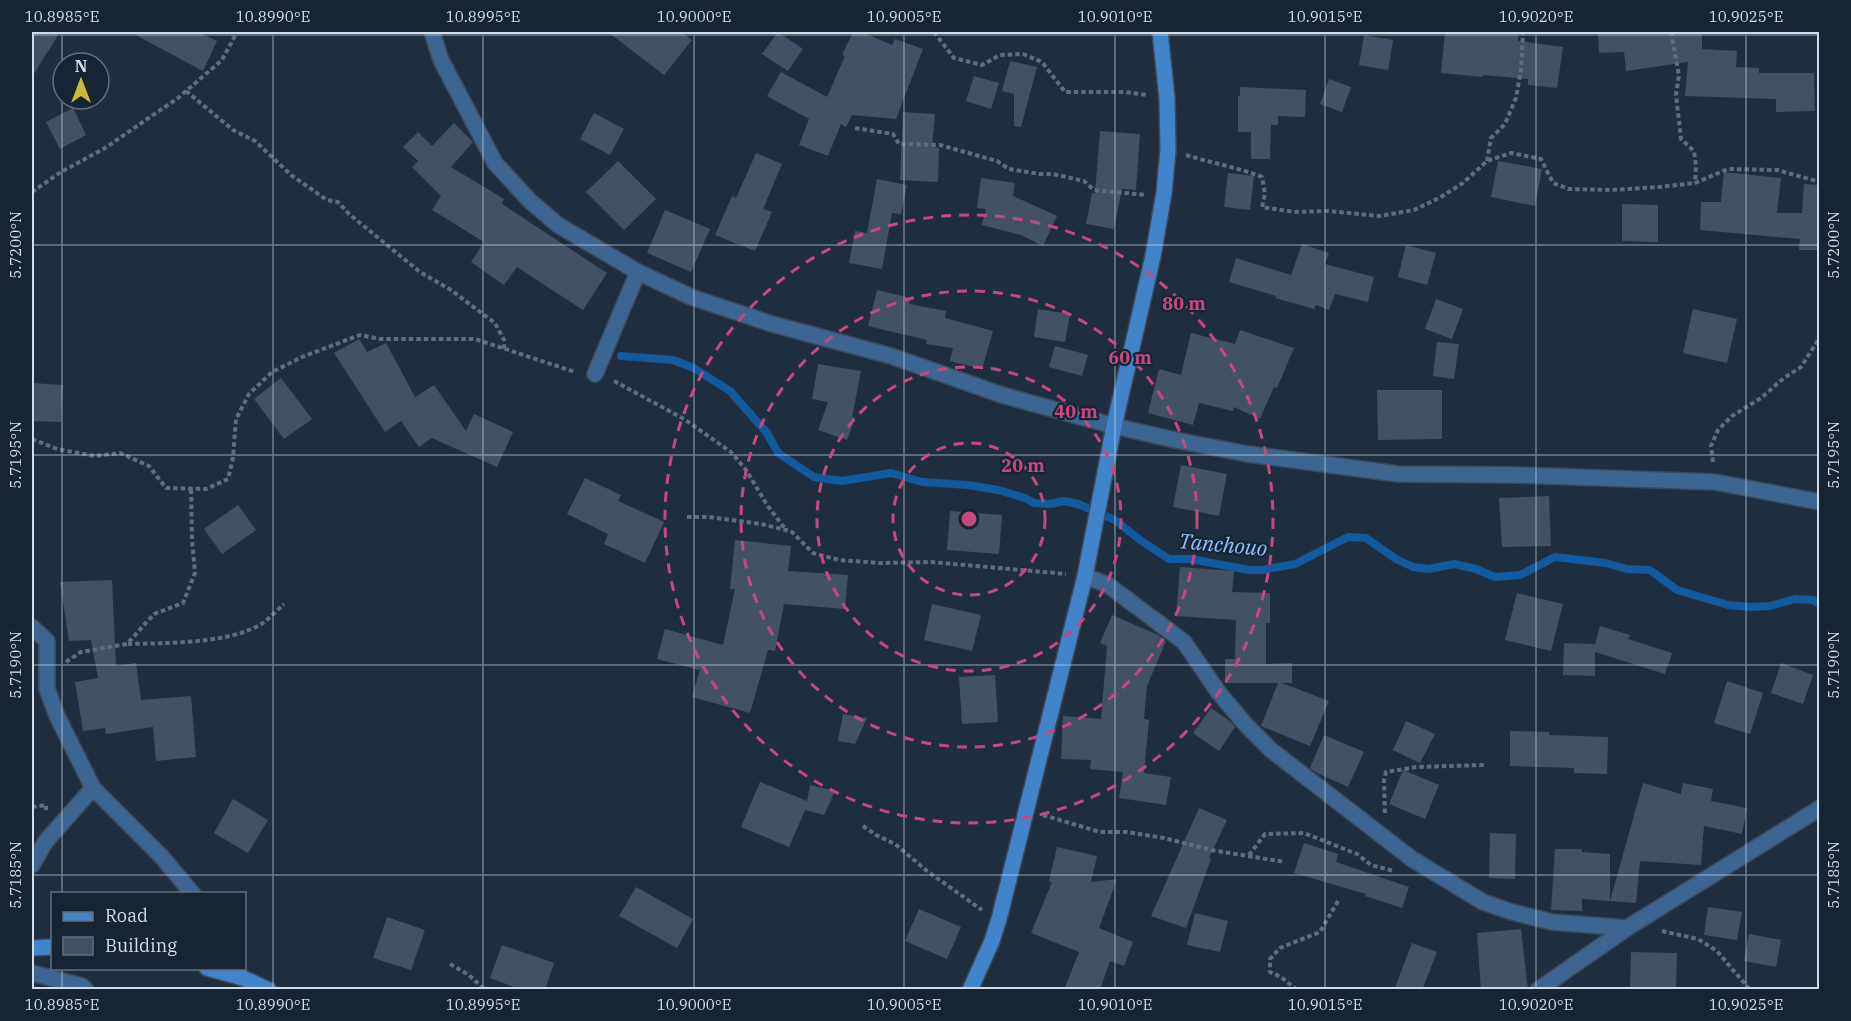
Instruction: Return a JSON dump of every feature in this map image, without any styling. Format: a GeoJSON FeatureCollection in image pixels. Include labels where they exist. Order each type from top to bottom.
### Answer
{"type":"FeatureCollection","features":[{"type":"Feature","properties":{"kind":"street"},"geometry":{"type":"LineString","coordinates":[[432,32],[441,60],[495,163],[530,201],[558,225],[638,272],[691,297],[772,324],[891,356],[1002,395],[1114,426],[1248,454],[1398,474],[1516,474],[1714,483],[1820,502]]}},
{"type":"Feature","properties":{"kind":"street"},"geometry":{"type":"LineString","coordinates":[[970,990],[999,919],[1085,576],[1114,426],[1154,256],[1168,150],[1167,98],[1160,32]]}},
{"type":"Feature","properties":{"kind":"street"},"geometry":{"type":"LineString","coordinates":[[595,374],[638,272]]}},
{"type":"Feature","properties":{"kind":"street"},"geometry":{"type":"LineString","coordinates":[[1085,576],[1108,585],[1184,642],[1219,693],[1271,750],[1412,860],[1484,902],[1512,912],[1552,922],[1628,928]]}},
{"type":"Feature","properties":{"kind":"street"},"geometry":{"type":"LineString","coordinates":[[32,627],[47,641],[47,689],[57,716],[93,788],[161,856],[191,892]]}},
{"type":"Feature","properties":{"kind":"street"},"geometry":{"type":"LineString","coordinates":[[32,865],[46,841],[93,788]]}},
{"type":"Feature","properties":{"kind":"street"},"geometry":{"type":"LineString","coordinates":[[1538,990],[1628,928],[1820,808]]}},
{"type":"Feature","properties":{"kind":"street"},"geometry":{"type":"LineString","coordinates":[[32,948],[51,947]]}},
{"type":"Feature","properties":{"kind":"street"},"geometry":{"type":"LineString","coordinates":[[215,970],[240,973],[269,990]]}},
{"type":"Feature","properties":{"kind":"street"},"geometry":{"type":"LineString","coordinates":[[32,973],[82,986],[86,990]]}},
{"type":"Feature","properties":{"kind":"path"},"geometry":{"type":"LineString","coordinates":[[32,192],[61,172],[105,148],[186,91],[222,60],[237,32]]}},
{"type":"Feature","properties":{"kind":"path"},"geometry":{"type":"LineString","coordinates":[[934,32],[954,58],[982,65],[1000,55],[1023,54],[1042,62],[1065,92],[1124,92],[1167,98]]}},
{"type":"Feature","properties":{"kind":"path"},"geometry":{"type":"LineString","coordinates":[[1487,161],[1491,138],[1505,124],[1516,98],[1521,69],[1523,32]]}},
{"type":"Feature","properties":{"kind":"path"},"geometry":{"type":"LineString","coordinates":[[1671,32],[1679,75],[1676,95],[1681,139],[1694,151],[1695,183]]}},
{"type":"Feature","properties":{"kind":"path"},"geometry":{"type":"LineString","coordinates":[[186,91],[233,130],[255,141],[291,175],[327,200],[338,202],[349,214],[420,272],[450,290],[495,323],[504,340],[504,349]]}},
{"type":"Feature","properties":{"kind":"path"},"geometry":{"type":"LineString","coordinates":[[855,128],[893,134],[899,144],[940,146],[997,161],[1009,169],[1065,176],[1084,181],[1094,190],[1144,195],[1164,193]]}},
{"type":"Feature","properties":{"kind":"path"},"geometry":{"type":"LineString","coordinates":[[1168,150],[1212,163],[1240,168],[1262,177],[1265,194],[1262,207],[1294,212],[1380,216],[1414,210],[1463,183],[1487,161],[1511,153],[1541,159],[1553,183],[1569,189],[1611,190],[1695,183],[1728,169],[1777,170],[1820,182]]}},
{"type":"Feature","properties":{"kind":"path"},"geometry":{"type":"LineString","coordinates":[[32,439],[57,449],[95,456],[120,453],[149,466],[166,488],[206,489],[228,479],[233,458],[236,419],[249,394],[272,372],[302,357],[360,335],[380,339],[475,339],[571,372],[595,374],[621,384],[684,419],[731,452],[746,470],[767,505],[786,530]]}},
{"type":"Feature","properties":{"kind":"path"},"geometry":{"type":"LineString","coordinates":[[1714,483],[1711,446],[1718,430],[1732,416],[1761,398],[1801,367],[1820,337]]}},
{"type":"Feature","properties":{"kind":"path"},"geometry":{"type":"LineString","coordinates":[[127,644],[154,614],[183,603],[195,573],[191,488]]}},
{"type":"Feature","properties":{"kind":"path"},"geometry":{"type":"LineString","coordinates":[[687,517],[709,517],[786,530],[792,532],[813,553],[839,560],[880,563],[942,563],[1085,576]]}},
{"type":"Feature","properties":{"kind":"path"},"geometry":{"type":"LineString","coordinates":[[47,689],[57,667],[81,652],[127,644],[185,642],[232,635],[262,624],[284,604]]}},
{"type":"Feature","properties":{"kind":"path"},"geometry":{"type":"LineString","coordinates":[[1386,840],[1384,821],[1386,772],[1416,767],[1484,765]]}},
{"type":"Feature","properties":{"kind":"path"},"geometry":{"type":"LineString","coordinates":[[1025,811],[1100,832],[1126,832],[1164,838],[1211,850],[1285,862]]}},
{"type":"Feature","properties":{"kind":"path"},"geometry":{"type":"LineString","coordinates":[[863,826],[876,836],[896,844],[927,871],[988,914],[999,919]]}},
{"type":"Feature","properties":{"kind":"path"},"geometry":{"type":"LineString","coordinates":[[1249,855],[1265,834],[1304,833],[1357,854],[1371,865],[1390,871],[1433,871]]}},
{"type":"Feature","properties":{"kind":"path"},"geometry":{"type":"LineString","coordinates":[[1297,990],[1281,977],[1270,972],[1270,959],[1280,948],[1320,932],[1338,901]]}},
{"type":"Feature","properties":{"kind":"path"},"geometry":{"type":"LineString","coordinates":[[1628,928],[1662,931],[1698,939],[1717,951],[1750,990]]}},
{"type":"Feature","properties":{"kind":"path"},"geometry":{"type":"LineString","coordinates":[[450,964],[469,975],[485,990]]}},
{"type":"Feature","properties":{"kind":"building"},"geometry":{"type":"Polygon","coordinates":[[[32,32],[60,32],[32,77],[32,32]]]}},
{"type":"Feature","properties":{"kind":"building"},"geometry":{"type":"Polygon","coordinates":[[[130,32],[198,32],[217,41],[203,71],[130,32]]]}},
{"type":"Feature","properties":{"kind":"building"},"geometry":{"type":"Polygon","coordinates":[[[608,32],[682,32],[692,40],[664,75],[608,32]]]}},
{"type":"Feature","properties":{"kind":"building"},"geometry":{"type":"Polygon","coordinates":[[[778,32],[803,49],[788,71],[762,54],[778,32]]]}},
{"type":"Feature","properties":{"kind":"building"},"geometry":{"type":"Polygon","coordinates":[[[853,32],[862,32],[892,45],[895,39],[923,49],[896,119],[852,115],[846,127],[841,124],[828,156],[799,145],[809,119],[767,96],[781,72],[827,97],[853,32]]]}},
{"type":"Feature","properties":{"kind":"building"},"geometry":{"type":"Polygon","coordinates":[[[1445,32],[1519,32],[1518,41],[1563,47],[1557,88],[1528,85],[1528,79],[1441,73],[1445,32]]]}},
{"type":"Feature","properties":{"kind":"building"},"geometry":{"type":"Polygon","coordinates":[[[1598,32],[1702,32],[1702,49],[1737,51],[1736,67],[1759,68],[1759,73],[1814,73],[1815,111],[1776,112],[1776,99],[1685,96],[1688,62],[1626,71],[1624,52],[1599,53],[1598,32]]]}},
{"type":"Feature","properties":{"kind":"building"},"geometry":{"type":"Polygon","coordinates":[[[1364,35],[1393,40],[1388,70],[1359,65],[1364,35]]]}},
{"type":"Feature","properties":{"kind":"building"},"geometry":{"type":"Polygon","coordinates":[[[1010,61],[1037,67],[1021,127],[1014,126],[1014,94],[1002,91],[1010,61]]]}},
{"type":"Feature","properties":{"kind":"building"},"geometry":{"type":"Polygon","coordinates":[[[974,76],[999,83],[991,109],[966,101],[974,76]]]}},
{"type":"Feature","properties":{"kind":"building"},"geometry":{"type":"Polygon","coordinates":[[[1329,79],[1351,87],[1342,112],[1320,104],[1329,79]]]}},
{"type":"Feature","properties":{"kind":"building"},"geometry":{"type":"Polygon","coordinates":[[[1240,87],[1306,90],[1305,117],[1278,116],[1278,125],[1271,125],[1270,159],[1251,159],[1251,132],[1238,132],[1240,87]]]}},
{"type":"Feature","properties":{"kind":"building"},"geometry":{"type":"Polygon","coordinates":[[[67,111],[74,111],[86,135],[60,149],[46,122],[67,111]]]}},
{"type":"Feature","properties":{"kind":"building"},"geometry":{"type":"Polygon","coordinates":[[[903,112],[935,114],[932,147],[939,148],[938,182],[900,180],[903,112]]]}},
{"type":"Feature","properties":{"kind":"building"},"geometry":{"type":"Polygon","coordinates":[[[594,113],[624,129],[610,155],[580,139],[594,113]]]}},
{"type":"Feature","properties":{"kind":"building"},"geometry":{"type":"Polygon","coordinates":[[[454,123],[473,142],[451,167],[504,199],[502,204],[607,273],[583,310],[517,267],[504,285],[471,262],[484,242],[432,210],[441,196],[412,167],[418,161],[403,147],[418,132],[432,146],[454,123]]]}},
{"type":"Feature","properties":{"kind":"building"},"geometry":{"type":"Polygon","coordinates":[[[1100,131],[1140,134],[1136,190],[1122,189],[1114,229],[1086,224],[1092,193],[1095,193],[1100,131]]]}},
{"type":"Feature","properties":{"kind":"building"},"geometry":{"type":"Polygon","coordinates":[[[756,153],[782,164],[763,209],[772,212],[755,251],[715,235],[732,196],[736,198],[756,153]]]}},
{"type":"Feature","properties":{"kind":"building"},"geometry":{"type":"Polygon","coordinates":[[[618,161],[656,199],[624,230],[586,192],[618,161]]]}},
{"type":"Feature","properties":{"kind":"building"},"geometry":{"type":"Polygon","coordinates":[[[1498,161],[1542,169],[1535,206],[1491,197],[1498,161]]]}},
{"type":"Feature","properties":{"kind":"building"},"geometry":{"type":"Polygon","coordinates":[[[1724,172],[1781,178],[1777,213],[1802,213],[1804,184],[1820,185],[1820,250],[1799,250],[1800,239],[1700,230],[1701,202],[1721,202],[1724,172]]]}},
{"type":"Feature","properties":{"kind":"building"},"geometry":{"type":"Polygon","coordinates":[[[1228,173],[1254,176],[1250,210],[1224,207],[1228,173]]]}},
{"type":"Feature","properties":{"kind":"building"},"geometry":{"type":"Polygon","coordinates":[[[981,178],[1015,183],[1013,196],[1057,216],[1043,246],[1021,235],[982,225],[986,209],[977,208],[981,178]]]}},
{"type":"Feature","properties":{"kind":"building"},"geometry":{"type":"Polygon","coordinates":[[[877,179],[907,185],[901,214],[892,213],[882,269],[849,263],[855,231],[867,233],[877,179]]]}},
{"type":"Feature","properties":{"kind":"building"},"geometry":{"type":"Polygon","coordinates":[[[1622,204],[1658,205],[1658,242],[1622,241],[1622,204]]]}},
{"type":"Feature","properties":{"kind":"building"},"geometry":{"type":"Polygon","coordinates":[[[665,210],[710,229],[691,272],[647,253],[665,210]]]}},
{"type":"Feature","properties":{"kind":"building"},"geometry":{"type":"Polygon","coordinates":[[[1302,244],[1329,253],[1325,264],[1374,277],[1368,302],[1335,294],[1329,310],[1316,305],[1314,309],[1229,282],[1236,258],[1291,275],[1302,244]]]}},
{"type":"Feature","properties":{"kind":"building"},"geometry":{"type":"Polygon","coordinates":[[[1406,245],[1436,253],[1427,285],[1398,277],[1406,245]]]}},
{"type":"Feature","properties":{"kind":"building"},"geometry":{"type":"Polygon","coordinates":[[[877,290],[911,298],[909,304],[946,311],[945,318],[993,331],[982,369],[950,361],[953,348],[926,344],[927,340],[868,326],[877,290]]]}},
{"type":"Feature","properties":{"kind":"building"},"geometry":{"type":"Polygon","coordinates":[[[1436,299],[1463,309],[1452,339],[1425,329],[1436,299]]]}},
{"type":"Feature","properties":{"kind":"building"},"geometry":{"type":"Polygon","coordinates":[[[1038,309],[1070,314],[1065,342],[1034,337],[1038,309]]]}},
{"type":"Feature","properties":{"kind":"building"},"geometry":{"type":"Polygon","coordinates":[[[1693,309],[1737,319],[1727,363],[1683,353],[1693,309]]]}},
{"type":"Feature","properties":{"kind":"building"},"geometry":{"type":"Polygon","coordinates":[[[1240,330],[1294,348],[1277,388],[1274,387],[1260,419],[1234,407],[1233,411],[1199,403],[1193,425],[1148,413],[1159,369],[1181,375],[1191,333],[1235,344],[1240,330]]]}},
{"type":"Feature","properties":{"kind":"building"},"geometry":{"type":"Polygon","coordinates":[[[359,339],[367,352],[386,343],[415,397],[434,385],[466,431],[474,414],[513,432],[497,467],[432,438],[419,447],[401,421],[385,432],[334,353],[359,339]]]}},
{"type":"Feature","properties":{"kind":"building"},"geometry":{"type":"Polygon","coordinates":[[[1437,342],[1459,344],[1454,379],[1433,376],[1437,342]]]}},
{"type":"Feature","properties":{"kind":"building"},"geometry":{"type":"Polygon","coordinates":[[[1055,346],[1088,355],[1082,376],[1049,367],[1055,346]]]}},
{"type":"Feature","properties":{"kind":"building"},"geometry":{"type":"Polygon","coordinates":[[[818,364],[861,371],[852,417],[855,418],[847,440],[818,430],[828,402],[812,399],[818,364]]]}},
{"type":"Feature","properties":{"kind":"building"},"geometry":{"type":"Polygon","coordinates":[[[281,378],[312,419],[284,439],[254,399],[281,378]]]}},
{"type":"Feature","properties":{"kind":"building"},"geometry":{"type":"Polygon","coordinates":[[[32,383],[63,385],[61,422],[32,421],[32,383]]]}},
{"type":"Feature","properties":{"kind":"building"},"geometry":{"type":"Polygon","coordinates":[[[1377,390],[1442,390],[1442,439],[1378,440],[1377,390]]]}},
{"type":"Feature","properties":{"kind":"building"},"geometry":{"type":"Polygon","coordinates":[[[1181,465],[1227,474],[1219,516],[1173,507],[1181,465]]]}},
{"type":"Feature","properties":{"kind":"building"},"geometry":{"type":"Polygon","coordinates":[[[585,478],[621,495],[618,501],[664,522],[645,563],[604,544],[608,534],[567,514],[585,478]]]}},
{"type":"Feature","properties":{"kind":"building"},"geometry":{"type":"Polygon","coordinates":[[[1549,496],[1551,546],[1502,547],[1499,498],[1549,496]]]}},
{"type":"Feature","properties":{"kind":"building"},"geometry":{"type":"Polygon","coordinates":[[[238,505],[256,530],[222,554],[204,529],[238,505]]]}},
{"type":"Feature","properties":{"kind":"building"},"geometry":{"type":"Polygon","coordinates":[[[950,511],[1002,515],[999,554],[947,550],[950,511]]]}},
{"type":"Feature","properties":{"kind":"building"},"geometry":{"type":"Polygon","coordinates":[[[735,540],[791,546],[788,571],[848,575],[845,609],[784,604],[775,651],[768,650],[750,713],[692,697],[700,670],[657,659],[665,629],[723,645],[735,589],[730,589],[735,540]]]}},
{"type":"Feature","properties":{"kind":"building"},"geometry":{"type":"Polygon","coordinates":[[[1180,567],[1234,571],[1232,592],[1270,593],[1270,623],[1266,623],[1266,664],[1292,663],[1292,683],[1282,683],[1329,701],[1310,746],[1261,726],[1278,683],[1225,683],[1225,659],[1235,659],[1236,620],[1176,616],[1180,567]]]}},
{"type":"Feature","properties":{"kind":"building"},"geometry":{"type":"Polygon","coordinates":[[[112,580],[116,666],[136,663],[141,700],[191,696],[196,757],[156,761],[153,727],[106,734],[105,728],[83,731],[75,682],[98,678],[91,640],[69,641],[60,582],[112,580]]]}},
{"type":"Feature","properties":{"kind":"building"},"geometry":{"type":"Polygon","coordinates":[[[1517,593],[1563,604],[1551,651],[1505,640],[1517,593]]]}},
{"type":"Feature","properties":{"kind":"building"},"geometry":{"type":"Polygon","coordinates":[[[932,604],[981,615],[972,651],[924,640],[932,604]]]}},
{"type":"Feature","properties":{"kind":"building"},"geometry":{"type":"Polygon","coordinates":[[[1112,615],[1158,635],[1166,641],[1147,686],[1144,719],[1149,720],[1144,773],[1171,777],[1166,805],[1119,798],[1123,772],[1090,769],[1091,760],[1061,759],[1063,716],[1101,719],[1107,646],[1100,643],[1112,615]]]}},
{"type":"Feature","properties":{"kind":"building"},"geometry":{"type":"Polygon","coordinates":[[[1600,626],[1630,635],[1628,639],[1672,653],[1665,674],[1595,652],[1595,676],[1563,675],[1564,643],[1595,644],[1600,626]]]}},
{"type":"Feature","properties":{"kind":"building"},"geometry":{"type":"Polygon","coordinates":[[[1781,663],[1813,675],[1803,704],[1771,693],[1781,663]]]}},
{"type":"Feature","properties":{"kind":"building"},"geometry":{"type":"Polygon","coordinates":[[[995,675],[998,722],[962,724],[959,677],[995,675]]]}},
{"type":"Feature","properties":{"kind":"building"},"geometry":{"type":"Polygon","coordinates":[[[1727,681],[1763,693],[1750,734],[1714,723],[1727,681]]]}},
{"type":"Feature","properties":{"kind":"building"},"geometry":{"type":"Polygon","coordinates":[[[1211,708],[1235,727],[1219,751],[1193,733],[1211,708]]]}},
{"type":"Feature","properties":{"kind":"building"},"geometry":{"type":"Polygon","coordinates":[[[843,714],[867,718],[855,744],[838,741],[843,714]]]}},
{"type":"Feature","properties":{"kind":"building"},"geometry":{"type":"Polygon","coordinates":[[[1406,721],[1435,734],[1420,763],[1393,750],[1406,721]]]}},
{"type":"Feature","properties":{"kind":"building"},"geometry":{"type":"Polygon","coordinates":[[[1510,731],[1608,737],[1607,774],[1574,773],[1574,768],[1510,766],[1510,731]]]}},
{"type":"Feature","properties":{"kind":"building"},"geometry":{"type":"Polygon","coordinates":[[[1324,735],[1364,752],[1348,787],[1310,768],[1324,735]]]}},
{"type":"Feature","properties":{"kind":"building"},"geometry":{"type":"Polygon","coordinates":[[[1403,770],[1439,785],[1425,819],[1389,804],[1403,770]]]}},
{"type":"Feature","properties":{"kind":"building"},"geometry":{"type":"Polygon","coordinates":[[[760,782],[807,801],[810,785],[835,791],[824,815],[805,810],[789,847],[741,827],[760,782]]]}},
{"type":"Feature","properties":{"kind":"building"},"geometry":{"type":"Polygon","coordinates":[[[1643,783],[1681,794],[1683,783],[1713,789],[1711,801],[1747,808],[1742,834],[1704,826],[1701,865],[1640,861],[1636,903],[1610,901],[1643,783]]]}},
{"type":"Feature","properties":{"kind":"building"},"geometry":{"type":"Polygon","coordinates":[[[233,799],[268,820],[248,853],[214,833],[233,799]]]}},
{"type":"Feature","properties":{"kind":"building"},"geometry":{"type":"Polygon","coordinates":[[[1199,808],[1227,820],[1209,858],[1211,859],[1186,928],[1151,916],[1199,808]]]}},
{"type":"Feature","properties":{"kind":"building"},"geometry":{"type":"Polygon","coordinates":[[[1490,833],[1516,834],[1515,879],[1489,878],[1490,833]]]}},
{"type":"Feature","properties":{"kind":"building"},"geometry":{"type":"Polygon","coordinates":[[[1304,843],[1338,854],[1336,862],[1409,887],[1402,908],[1365,896],[1366,894],[1294,873],[1304,843]]]}},
{"type":"Feature","properties":{"kind":"building"},"geometry":{"type":"Polygon","coordinates":[[[1057,847],[1097,856],[1091,882],[1117,879],[1099,928],[1133,942],[1124,966],[1110,961],[1100,990],[1064,990],[1079,952],[1031,933],[1052,882],[1049,881],[1057,847]]]}},
{"type":"Feature","properties":{"kind":"building"},"geometry":{"type":"Polygon","coordinates":[[[1555,849],[1582,849],[1582,852],[1610,854],[1610,901],[1582,899],[1582,911],[1551,910],[1555,849]]]}},
{"type":"Feature","properties":{"kind":"building"},"geometry":{"type":"Polygon","coordinates":[[[636,887],[693,919],[677,948],[619,916],[636,887]]]}},
{"type":"Feature","properties":{"kind":"building"},"geometry":{"type":"Polygon","coordinates":[[[1708,907],[1742,912],[1737,940],[1704,935],[1708,907]]]}},
{"type":"Feature","properties":{"kind":"building"},"geometry":{"type":"Polygon","coordinates":[[[919,909],[961,927],[947,959],[905,941],[919,909]]]}},
{"type":"Feature","properties":{"kind":"building"},"geometry":{"type":"Polygon","coordinates":[[[1195,913],[1228,921],[1220,952],[1187,945],[1195,913]]]}},
{"type":"Feature","properties":{"kind":"building"},"geometry":{"type":"Polygon","coordinates":[[[387,917],[425,930],[411,970],[373,958],[387,917]]]}},
{"type":"Feature","properties":{"kind":"building"},"geometry":{"type":"Polygon","coordinates":[[[1521,929],[1528,990],[1481,990],[1477,933],[1521,929]]]}},
{"type":"Feature","properties":{"kind":"building"},"geometry":{"type":"Polygon","coordinates":[[[1749,934],[1781,940],[1776,967],[1744,961],[1749,934]]]}},
{"type":"Feature","properties":{"kind":"building"},"geometry":{"type":"Polygon","coordinates":[[[1412,943],[1437,952],[1422,990],[1394,990],[1412,943]]]}},
{"type":"Feature","properties":{"kind":"building"},"geometry":{"type":"Polygon","coordinates":[[[502,945],[554,963],[545,990],[522,990],[490,978],[502,945]]]}},
{"type":"Feature","properties":{"kind":"building"},"geometry":{"type":"Polygon","coordinates":[[[1631,952],[1677,953],[1676,990],[1630,990],[1631,952]]]}},
{"type":"Feature","properties":{"kind":"waterway","name":"Tanchouo"},"geometry":{"type":"LineString","coordinates":[[621,356],[673,360],[694,368],[730,391],[767,433],[778,453],[814,477],[842,481],[891,473],[922,482],[968,485],[998,490],[1034,503],[1050,504],[1064,501],[1078,504],[1115,520],[1169,559],[1191,559],[1249,570],[1262,570],[1295,564],[1348,537],[1366,538],[1396,559],[1413,567],[1429,569],[1454,564],[1476,569],[1495,577],[1520,575],[1555,557],[1606,563],[1627,569],[1650,570],[1677,590],[1728,605],[1770,606],[1795,599],[1813,600],[1820,604]]}}]}
